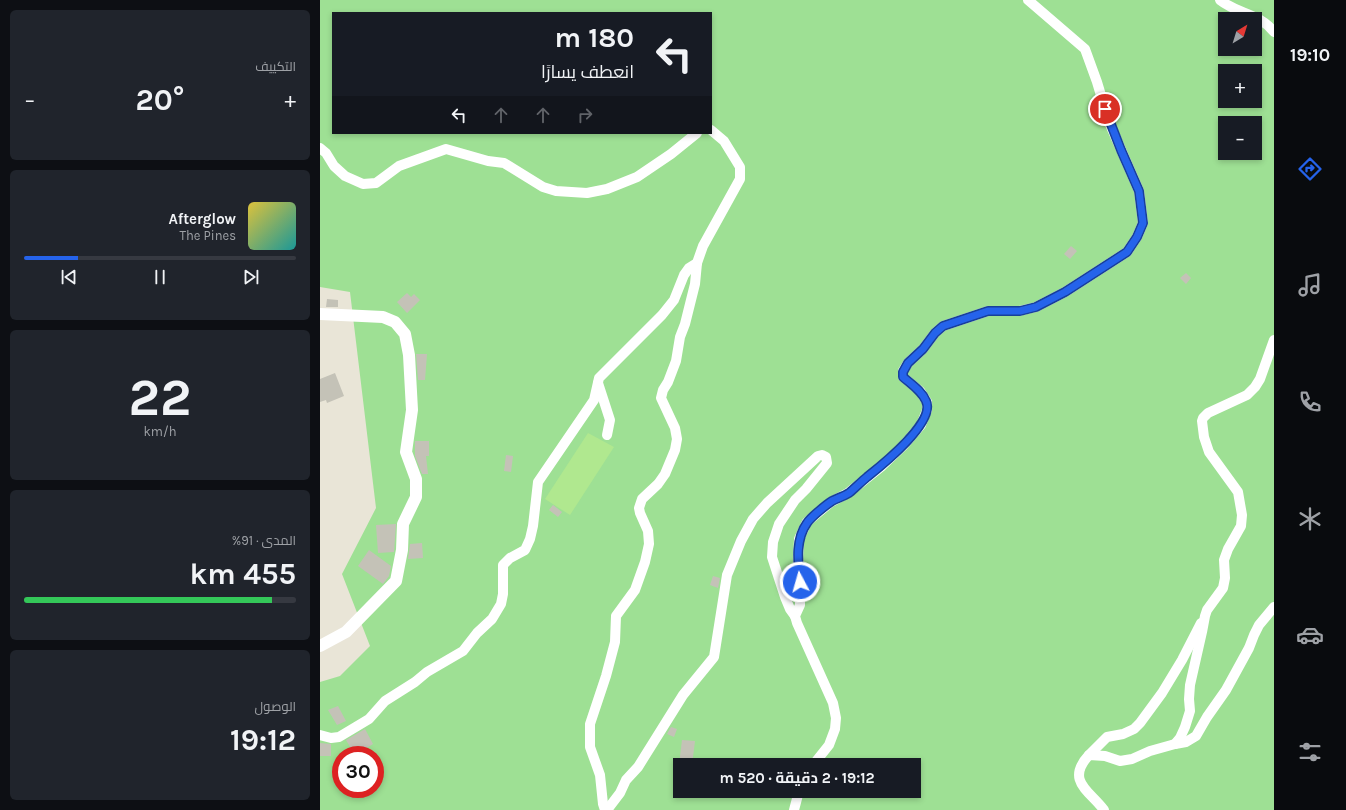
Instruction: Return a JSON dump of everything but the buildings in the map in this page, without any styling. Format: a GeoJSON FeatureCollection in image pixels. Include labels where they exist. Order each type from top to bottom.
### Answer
{"type":"FeatureCollection","features":[{"type":"Feature","properties":{"kind":"street"},"geometry":{"type":"LineString","coordinates":[[795,616],[800,605],[798,559],[799,539],[807,522],[831,502],[848,493],[882,466],[903,446],[921,425],[927,410],[927,402],[920,391],[903,377],[903,372],[908,363],[923,349],[935,333],[943,326],[988,311],[1020,311],[1036,307],[1065,292],[1127,252],[1137,237],[1143,223],[1139,191],[1109,122],[1085,49],[1028,0]]}},
{"type":"Feature","properties":{"kind":"street"},"geometry":{"type":"LineString","coordinates":[[1220,0],[1227,5],[1261,19],[1274,32]]}},
{"type":"Feature","properties":{"kind":"street"},"geometry":{"type":"LineString","coordinates":[[712,131],[724,141],[740,167],[740,179],[703,246],[697,263],[695,284],[685,324],[680,337],[676,361],[661,398],[675,428],[677,439],[675,450],[665,474],[658,484],[642,499],[639,508],[648,531],[649,544],[645,562],[635,590],[616,616],[615,642],[606,676],[590,724],[590,747],[600,774],[603,804],[606,810],[620,793],[626,780],[638,767],[683,695],[714,657],[727,575],[741,541],[753,519],[767,503],[818,456],[822,455],[826,457],[826,462],[806,489],[795,500],[779,524],[773,542],[772,556],[785,597],[795,616],[833,703],[836,718],[835,729],[829,744],[818,758]]}},
{"type":"Feature","properties":{"kind":"street"},"geometry":{"type":"LineString","coordinates":[[320,148],[326,153],[334,166],[345,176],[363,184],[376,183],[399,166],[446,149],[488,161],[504,163],[543,187],[556,191],[587,193],[637,178],[696,134]]}},
{"type":"Feature","properties":{"kind":"street"},"geometry":{"type":"LineString","coordinates":[[320,735],[331,738],[339,736],[369,719],[385,701],[415,682],[427,672],[463,651],[477,633],[492,620],[501,604],[503,594],[503,565],[510,558],[525,550],[530,539],[538,482],[594,400],[599,378],[662,316],[674,300],[684,275],[689,268],[697,263]]}},
{"type":"Feature","properties":{"kind":"street"},"geometry":{"type":"LineString","coordinates":[[320,314],[384,318],[395,322],[405,334],[409,355],[412,410],[406,452],[416,479],[416,497],[403,524],[402,550],[396,581],[346,632],[320,646]]}},
{"type":"Feature","properties":{"kind":"street"},"geometry":{"type":"LineString","coordinates":[[1104,810],[1094,797],[1083,788],[1080,781],[1080,772],[1083,762],[1107,737],[1124,734],[1134,729],[1148,713],[1182,660],[1204,616],[1223,588],[1225,578],[1224,560],[1241,526],[1242,515],[1238,492],[1210,452],[1204,437],[1203,418],[1208,414],[1247,395],[1255,387],[1260,379],[1274,340]]}},
{"type":"Feature","properties":{"kind":"street"},"geometry":{"type":"LineString","coordinates":[[598,383],[610,420],[607,435]]}},
{"type":"Feature","properties":{"kind":"street"},"geometry":{"type":"LineString","coordinates":[[1089,755],[1105,756],[1120,761],[1132,759],[1150,751],[1186,742],[1196,736],[1226,690],[1259,626],[1274,607]]}},
{"type":"Feature","properties":{"kind":"street"},"geometry":{"type":"LineString","coordinates":[[1176,744],[1185,727],[1190,711],[1188,699],[1190,685],[1202,632],[1204,616]]}},
{"type":"Feature","properties":{"kind":"street"},"geometry":{"type":"LineString","coordinates":[[794,810],[797,798]]}},
{"type":"Feature","properties":{"kind":"green space"},"geometry":{"type":"Polygon","coordinates":[[[320,0],[1274,0],[1274,810],[320,810],[320,682],[340,676],[370,646],[342,574],[376,508],[350,292],[320,287],[320,0]]]}},
{"type":"Feature","properties":{"kind":"green space"},"geometry":{"type":"Polygon","coordinates":[[[588,433],[614,447],[570,515],[545,499],[588,433]]]}},
{"type":"Feature","properties":{"kind":"route"},"geometry":{"type":"LineString","coordinates":[[800,582],[798,559],[799,539],[807,522],[831,502],[848,493],[866,477],[882,466],[903,446],[921,425],[927,410],[927,402],[920,391],[903,377],[903,372],[908,363],[923,349],[935,333],[943,326],[988,311],[1020,311],[1036,307],[1065,292],[1090,277],[1104,266],[1120,258],[1132,245],[1143,223],[1139,191],[1126,164],[1105,109]]}}]}
